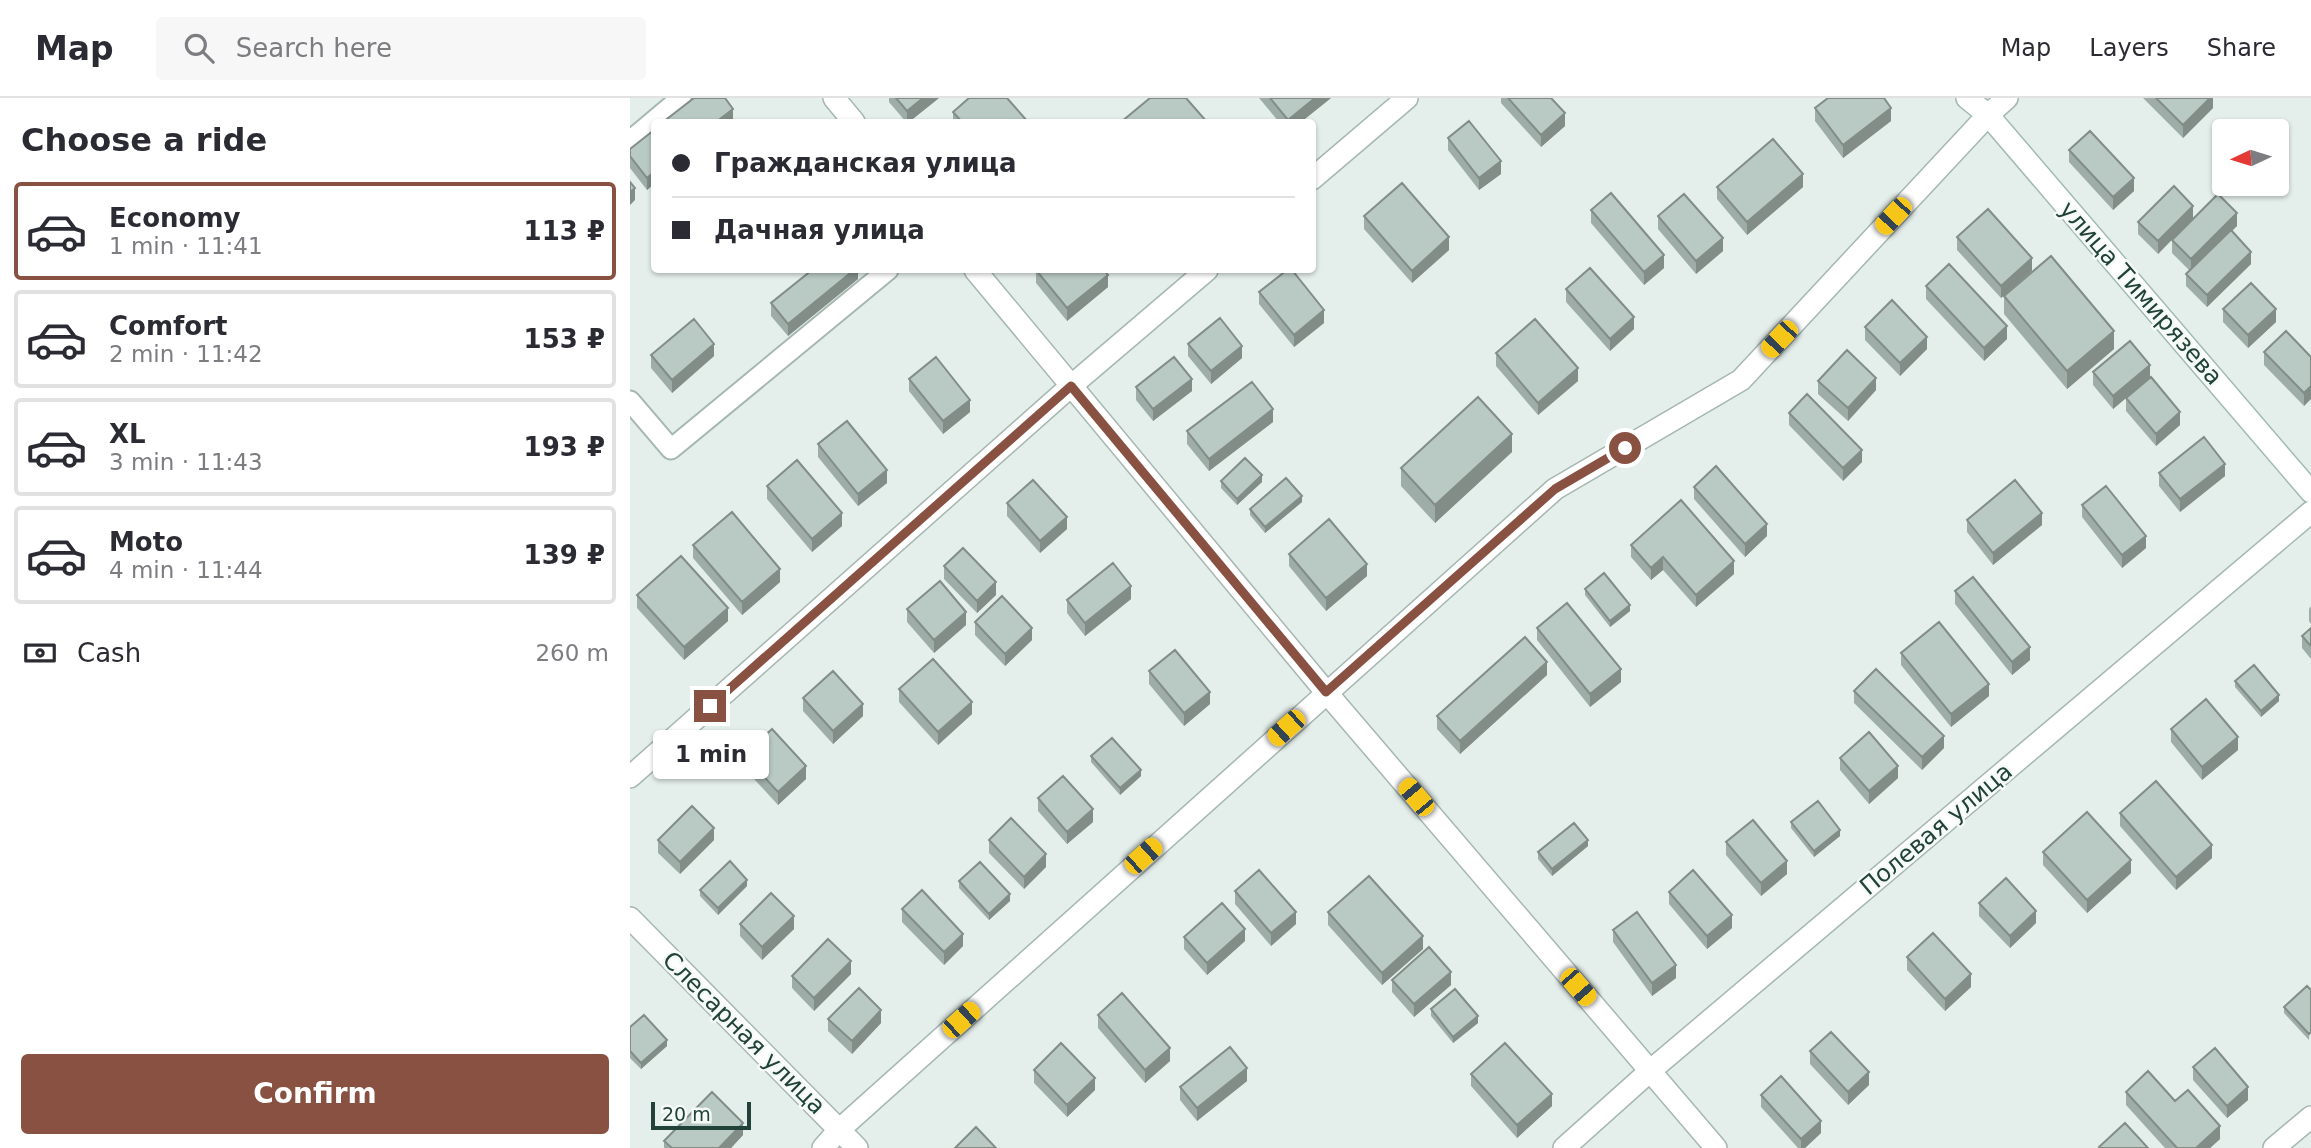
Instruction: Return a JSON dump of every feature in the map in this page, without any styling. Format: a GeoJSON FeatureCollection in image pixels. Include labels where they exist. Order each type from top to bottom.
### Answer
{"type":"FeatureCollection","features":[{"type":"Feature","properties":{"kind":"street"},"geometry":{"type":"LineString","coordinates":[[834,98],[852,119]]}},
{"type":"Feature","properties":{"kind":"street"},"geometry":{"type":"LineString","coordinates":[[1316,176],[1407,98]]}},
{"type":"Feature","properties":{"kind":"street","name":"улица Тимирязева"},"geometry":{"type":"LineString","coordinates":[[1967,98],[1988,114],[2311,492]]}},
{"type":"Feature","properties":{"kind":"street"},"geometry":{"type":"LineString","coordinates":[[823,1148],[839,1130],[1555,489],[1741,380],[1988,114],[2007,98]]}},
{"type":"Feature","properties":{"kind":"street"},"geometry":{"type":"LineString","coordinates":[[977,273],[1326,692],[1716,1148]]}},
{"type":"Feature","properties":{"kind":"street"},"geometry":{"type":"LineString","coordinates":[[630,778],[1071,386],[1203,273]]}},
{"type":"Feature","properties":{"kind":"street","name":"Полевая улица"},"geometry":{"type":"LineString","coordinates":[[1564,1148],[1650,1071],[2311,512]]}},
{"type":"Feature","properties":{"kind":"street","name":"Слесарная улица"},"geometry":{"type":"LineString","coordinates":[[630,918],[857,1148]]}},
{"type":"Feature","properties":{"kind":"street"},"geometry":{"type":"LineString","coordinates":[[2274,1148],[2311,1117]]}},
{"type":"Feature","properties":{"kind":"lane"},"geometry":{"type":"LineString","coordinates":[[656,119],[681,98]]}},
{"type":"Feature","properties":{"kind":"lane"},"geometry":{"type":"LineString","coordinates":[[630,141],[651,123]]}},
{"type":"Feature","properties":{"kind":"lane"},"geometry":{"type":"LineString","coordinates":[[630,401],[671,449],[884,273]]}},
{"type":"Feature","properties":{"kind":"building"},"geometry":{"type":"Polygon","coordinates":[[[694,98],[725,98],[733,109],[720,119],[667,119],[694,98]]]}},
{"type":"Feature","properties":{"kind":"building"},"geometry":{"type":"Polygon","coordinates":[[[896,98],[923,98],[907,111],[896,98]]]}},
{"type":"Feature","properties":{"kind":"building"},"geometry":{"type":"Polygon","coordinates":[[[969,98],[1007,98],[1025,119],[959,119],[953,112],[969,98]]]}},
{"type":"Feature","properties":{"kind":"building"},"geometry":{"type":"Polygon","coordinates":[[[1150,98],[1186,98],[1204,119],[1125,119],[1150,98]]]}},
{"type":"Feature","properties":{"kind":"building"},"geometry":{"type":"Polygon","coordinates":[[[1270,98],[1315,98],[1289,119],[1270,98]]]}},
{"type":"Feature","properties":{"kind":"building"},"geometry":{"type":"Polygon","coordinates":[[[1508,98],[1551,98],[1565,113],[1541,135],[1508,98]]]}},
{"type":"Feature","properties":{"kind":"building"},"geometry":{"type":"Polygon","coordinates":[[[1828,98],[1884,98],[1891,108],[1843,145],[1815,108],[1828,98]]]}},
{"type":"Feature","properties":{"kind":"building"},"geometry":{"type":"Polygon","coordinates":[[[2156,98],[2210,98],[2183,125],[2156,98]]]}},
{"type":"Feature","properties":{"kind":"building"},"geometry":{"type":"Polygon","coordinates":[[[1469,121],[1501,161],[1479,178],[1448,138],[1469,121]]]}},
{"type":"Feature","properties":{"kind":"building"},"geometry":{"type":"Polygon","coordinates":[[[2090,131],[2134,178],[2113,197],[2069,150],[2090,131]]]}},
{"type":"Feature","properties":{"kind":"building"},"geometry":{"type":"Polygon","coordinates":[[[651,132],[651,175],[647,178],[630,156],[630,149],[651,132]]]}},
{"type":"Feature","properties":{"kind":"building"},"geometry":{"type":"Polygon","coordinates":[[[1773,139],[1803,174],[1747,222],[1717,187],[1773,139]]]}},
{"type":"Feature","properties":{"kind":"building"},"geometry":{"type":"Polygon","coordinates":[[[1402,183],[1449,237],[1412,271],[1364,216],[1402,183]]]}},
{"type":"Feature","properties":{"kind":"building"},"geometry":{"type":"Polygon","coordinates":[[[2174,186],[2193,206],[2158,241],[2138,222],[2174,186]]]}},
{"type":"Feature","properties":{"kind":"building"},"geometry":{"type":"Polygon","coordinates":[[[1611,193],[1664,255],[1644,272],[1591,210],[1611,193]]]}},
{"type":"Feature","properties":{"kind":"building"},"geometry":{"type":"Polygon","coordinates":[[[1684,194],[1723,238],[1696,261],[1658,216],[1684,194]]]}},
{"type":"Feature","properties":{"kind":"building"},"geometry":{"type":"Polygon","coordinates":[[[2216,196],[2220,196],[2237,213],[2191,259],[2172,240],[2216,196]]]}},
{"type":"Feature","properties":{"kind":"building"},"geometry":{"type":"Polygon","coordinates":[[[1988,209],[2032,258],[2001,286],[1957,237],[1988,209]]]}},
{"type":"Feature","properties":{"kind":"building"},"geometry":{"type":"Polygon","coordinates":[[[2231,230],[2251,252],[2207,295],[2186,274],[2231,230]]]}},
{"type":"Feature","properties":{"kind":"building"},"geometry":{"type":"Polygon","coordinates":[[[2051,256],[2114,331],[2067,371],[2004,296],[2051,256]]]}},
{"type":"Feature","properties":{"kind":"building"},"geometry":{"type":"Polygon","coordinates":[[[1949,264],[2007,326],[1984,348],[1926,286],[1949,264]]]}},
{"type":"Feature","properties":{"kind":"building"},"geometry":{"type":"Polygon","coordinates":[[[1590,268],[1634,317],[1610,339],[1566,289],[1590,268]]]}},
{"type":"Feature","properties":{"kind":"building"},"geometry":{"type":"Polygon","coordinates":[[[808,273],[850,273],[788,324],[771,303],[808,273]]]}},
{"type":"Feature","properties":{"kind":"building"},"geometry":{"type":"Polygon","coordinates":[[[1038,273],[1106,273],[1108,275],[1067,308],[1038,273]]]}},
{"type":"Feature","properties":{"kind":"building"},"geometry":{"type":"Polygon","coordinates":[[[1283,273],[1294,273],[1324,310],[1294,335],[1259,292],[1283,273]]]}},
{"type":"Feature","properties":{"kind":"building"},"geometry":{"type":"Polygon","coordinates":[[[2251,283],[2276,309],[2248,335],[2223,309],[2251,283]]]}},
{"type":"Feature","properties":{"kind":"building"},"geometry":{"type":"Polygon","coordinates":[[[1892,300],[1927,337],[1900,363],[1865,327],[1892,300]]]}},
{"type":"Feature","properties":{"kind":"building"},"geometry":{"type":"Polygon","coordinates":[[[1220,318],[1242,346],[1211,371],[1188,344],[1220,318]]]}},
{"type":"Feature","properties":{"kind":"building"},"geometry":{"type":"Polygon","coordinates":[[[694,319],[714,344],[672,380],[651,355],[694,319]]]}},
{"type":"Feature","properties":{"kind":"building"},"geometry":{"type":"Polygon","coordinates":[[[1535,319],[1578,368],[1538,403],[1496,353],[1535,319]]]}},
{"type":"Feature","properties":{"kind":"building"},"geometry":{"type":"Polygon","coordinates":[[[2286,331],[2311,357],[2311,386],[2304,393],[2264,352],[2286,331]]]}},
{"type":"Feature","properties":{"kind":"building"},"geometry":{"type":"Polygon","coordinates":[[[2130,341],[2150,365],[2113,396],[2093,372],[2130,341]]]}},
{"type":"Feature","properties":{"kind":"building"},"geometry":{"type":"Polygon","coordinates":[[[1847,350],[1876,378],[1848,408],[1818,381],[1847,350]]]}},
{"type":"Feature","properties":{"kind":"building"},"geometry":{"type":"Polygon","coordinates":[[[936,357],[970,400],[943,421],[909,379],[936,357]]]}},
{"type":"Feature","properties":{"kind":"building"},"geometry":{"type":"Polygon","coordinates":[[[1174,357],[1192,379],[1153,409],[1136,387],[1174,357]]]}},
{"type":"Feature","properties":{"kind":"building"},"geometry":{"type":"Polygon","coordinates":[[[2151,377],[2180,412],[2156,434],[2126,398],[2151,377]]]}},
{"type":"Feature","properties":{"kind":"building"},"geometry":{"type":"Polygon","coordinates":[[[1252,382],[1273,409],[1209,459],[1187,431],[1252,382]]]}},
{"type":"Feature","properties":{"kind":"building"},"geometry":{"type":"Polygon","coordinates":[[[1807,394],[1862,450],[1843,468],[1789,413],[1807,394]]]}},
{"type":"Feature","properties":{"kind":"building"},"geometry":{"type":"Polygon","coordinates":[[[1478,397],[1512,434],[1435,505],[1401,468],[1478,397]]]}},
{"type":"Feature","properties":{"kind":"building"},"geometry":{"type":"Polygon","coordinates":[[[847,421],[887,470],[858,494],[818,444],[847,421]]]}},
{"type":"Feature","properties":{"kind":"building"},"geometry":{"type":"Polygon","coordinates":[[[2204,437],[2225,464],[2180,499],[2159,473],[2204,437]]]}},
{"type":"Feature","properties":{"kind":"building"},"geometry":{"type":"Polygon","coordinates":[[[1245,458],[1262,475],[1237,499],[1221,481],[1245,458]]]}},
{"type":"Feature","properties":{"kind":"building"},"geometry":{"type":"Polygon","coordinates":[[[797,460],[842,513],[812,539],[767,486],[797,460]]]}},
{"type":"Feature","properties":{"kind":"building"},"geometry":{"type":"Polygon","coordinates":[[[1716,466],[1767,524],[1745,544],[1694,487],[1716,466]]]}},
{"type":"Feature","properties":{"kind":"building"},"geometry":{"type":"Polygon","coordinates":[[[1286,478],[1302,496],[1265,527],[1250,509],[1286,478]]]}},
{"type":"Feature","properties":{"kind":"building"},"geometry":{"type":"Polygon","coordinates":[[[1033,480],[1067,517],[1040,541],[1007,503],[1033,480]]]}},
{"type":"Feature","properties":{"kind":"building"},"geometry":{"type":"Polygon","coordinates":[[[2015,480],[2042,513],[1993,553],[1967,520],[2015,480]]]}},
{"type":"Feature","properties":{"kind":"building"},"geometry":{"type":"Polygon","coordinates":[[[2106,486],[2146,536],[2122,555],[2082,505],[2106,486]]]}},
{"type":"Feature","properties":{"kind":"building"},"geometry":{"type":"Polygon","coordinates":[[[1681,500],[1734,561],[1696,595],[1663,557],[1651,568],[1631,545],[1681,500]]]}},
{"type":"Feature","properties":{"kind":"building"},"geometry":{"type":"Polygon","coordinates":[[[732,512],[780,569],[742,602],[693,545],[732,512]]]}},
{"type":"Feature","properties":{"kind":"building"},"geometry":{"type":"Polygon","coordinates":[[[1329,519],[1367,564],[1326,598],[1289,554],[1329,519]]]}},
{"type":"Feature","properties":{"kind":"building"},"geometry":{"type":"Polygon","coordinates":[[[963,548],[996,582],[977,601],[944,566],[963,548]]]}},
{"type":"Feature","properties":{"kind":"building"},"geometry":{"type":"Polygon","coordinates":[[[681,556],[728,608],[684,647],[637,595],[681,556]]]}},
{"type":"Feature","properties":{"kind":"building"},"geometry":{"type":"Polygon","coordinates":[[[1113,563],[1131,586],[1085,623],[1067,600],[1113,563]]]}},
{"type":"Feature","properties":{"kind":"building"},"geometry":{"type":"Polygon","coordinates":[[[1604,573],[1630,605],[1610,621],[1585,589],[1604,573]]]}},
{"type":"Feature","properties":{"kind":"building"},"geometry":{"type":"Polygon","coordinates":[[[1973,577],[2030,647],[2012,662],[1955,591],[1973,577]]]}},
{"type":"Feature","properties":{"kind":"building"},"geometry":{"type":"Polygon","coordinates":[[[940,581],[966,612],[934,640],[907,609],[940,581]]]}},
{"type":"Feature","properties":{"kind":"building"},"geometry":{"type":"Polygon","coordinates":[[[1002,596],[1032,628],[1005,654],[975,622],[1002,596]]]}},
{"type":"Feature","properties":{"kind":"building"},"geometry":{"type":"Polygon","coordinates":[[[1567,603],[1621,669],[1590,694],[1537,628],[1567,603]]]}},
{"type":"Feature","properties":{"kind":"building"},"geometry":{"type":"Polygon","coordinates":[[[1939,622],[1989,684],[1951,714],[1901,653],[1939,622]]]}},
{"type":"Feature","properties":{"kind":"building"},"geometry":{"type":"Polygon","coordinates":[[[2311,628],[2311,646],[2302,636],[2311,628]]]}},
{"type":"Feature","properties":{"kind":"building"},"geometry":{"type":"Polygon","coordinates":[[[1525,637],[1547,662],[1460,741],[1437,716],[1525,637]]]}},
{"type":"Feature","properties":{"kind":"building"},"geometry":{"type":"Polygon","coordinates":[[[1175,650],[1210,692],[1184,713],[1149,671],[1175,650]]]}},
{"type":"Feature","properties":{"kind":"building"},"geometry":{"type":"Polygon","coordinates":[[[933,659],[972,702],[938,732],[899,689],[933,659]]]}},
{"type":"Feature","properties":{"kind":"building"},"geometry":{"type":"Polygon","coordinates":[[[2254,665],[2279,695],[2261,711],[2235,681],[2254,665]]]}},
{"type":"Feature","properties":{"kind":"building"},"geometry":{"type":"Polygon","coordinates":[[[1876,669],[1944,736],[1922,757],[1854,691],[1876,669]]]}},
{"type":"Feature","properties":{"kind":"building"},"geometry":{"type":"Polygon","coordinates":[[[833,671],[863,704],[833,731],[803,698],[833,671]]]}},
{"type":"Feature","properties":{"kind":"building"},"geometry":{"type":"Polygon","coordinates":[[[2206,699],[2238,737],[2202,767],[2171,729],[2206,699]]]}},
{"type":"Feature","properties":{"kind":"building"},"geometry":{"type":"Polygon","coordinates":[[[772,729],[806,766],[778,792],[744,755],[772,729]]]}},
{"type":"Feature","properties":{"kind":"building"},"geometry":{"type":"Polygon","coordinates":[[[1869,732],[1898,766],[1869,791],[1840,758],[1869,732]]]}},
{"type":"Feature","properties":{"kind":"building"},"geometry":{"type":"Polygon","coordinates":[[[1112,738],[1141,770],[1120,788],[1091,756],[1112,738]]]}},
{"type":"Feature","properties":{"kind":"building"},"geometry":{"type":"Polygon","coordinates":[[[1063,776],[1093,809],[1067,832],[1038,798],[1063,776]]]}},
{"type":"Feature","properties":{"kind":"building"},"geometry":{"type":"Polygon","coordinates":[[[2156,781],[2212,845],[2176,877],[2120,813],[2156,781]]]}},
{"type":"Feature","properties":{"kind":"building"},"geometry":{"type":"Polygon","coordinates":[[[1818,801],[1840,830],[1814,851],[1791,822],[1818,801]]]}},
{"type":"Feature","properties":{"kind":"building"},"geometry":{"type":"Polygon","coordinates":[[[692,806],[714,828],[680,862],[658,840],[692,806]]]}},
{"type":"Feature","properties":{"kind":"building"},"geometry":{"type":"Polygon","coordinates":[[[2087,812],[2131,860],[2087,900],[2043,852],[2087,812]]]}},
{"type":"Feature","properties":{"kind":"building"},"geometry":{"type":"Polygon","coordinates":[[[1011,818],[1046,854],[1024,877],[989,840],[1011,818]]]}},
{"type":"Feature","properties":{"kind":"building"},"geometry":{"type":"Polygon","coordinates":[[[1753,820],[1787,861],[1761,883],[1726,842],[1753,820]]]}},
{"type":"Feature","properties":{"kind":"building"},"geometry":{"type":"Polygon","coordinates":[[[1574,823],[1588,840],[1552,869],[1538,852],[1574,823]]]}},
{"type":"Feature","properties":{"kind":"building"},"geometry":{"type":"Polygon","coordinates":[[[730,861],[747,880],[718,908],[700,890],[730,861]]]}},
{"type":"Feature","properties":{"kind":"building"},"geometry":{"type":"Polygon","coordinates":[[[980,862],[1010,894],[989,914],[959,881],[980,862]]]}},
{"type":"Feature","properties":{"kind":"building"},"geometry":{"type":"Polygon","coordinates":[[[1259,870],[1296,912],[1271,933],[1235,891],[1259,870]]]}},
{"type":"Feature","properties":{"kind":"building"},"geometry":{"type":"Polygon","coordinates":[[[1693,870],[1732,915],[1707,936],[1669,892],[1693,870]]]}},
{"type":"Feature","properties":{"kind":"building"},"geometry":{"type":"Polygon","coordinates":[[[1369,876],[1423,936],[1382,973],[1328,912],[1369,876]]]}},
{"type":"Feature","properties":{"kind":"building"},"geometry":{"type":"Polygon","coordinates":[[[2006,878],[2036,911],[2010,936],[1979,903],[2006,878]]]}},
{"type":"Feature","properties":{"kind":"building"},"geometry":{"type":"Polygon","coordinates":[[[922,890],[963,934],[944,952],[902,909],[922,890]]]}},
{"type":"Feature","properties":{"kind":"building"},"geometry":{"type":"Polygon","coordinates":[[[771,893],[794,916],[762,947],[740,924],[771,893]]]}},
{"type":"Feature","properties":{"kind":"building"},"geometry":{"type":"Polygon","coordinates":[[[1222,903],[1245,929],[1207,963],[1184,937],[1222,903]]]}},
{"type":"Feature","properties":{"kind":"building"},"geometry":{"type":"Polygon","coordinates":[[[1637,912],[1676,965],[1652,983],[1613,930],[1637,912]]]}},
{"type":"Feature","properties":{"kind":"building"},"geometry":{"type":"Polygon","coordinates":[[[1933,933],[1971,974],[1945,999],[1907,957],[1933,933]]]}},
{"type":"Feature","properties":{"kind":"building"},"geometry":{"type":"Polygon","coordinates":[[[828,939],[851,961],[814,998],[792,976],[828,939]]]}},
{"type":"Feature","properties":{"kind":"building"},"geometry":{"type":"Polygon","coordinates":[[[1429,947],[1451,972],[1414,1004],[1392,980],[1429,947]]]}},
{"type":"Feature","properties":{"kind":"building"},"geometry":{"type":"Polygon","coordinates":[[[2307,986],[2311,990],[2309,1034],[2284,1007],[2307,986]]]}},
{"type":"Feature","properties":{"kind":"building"},"geometry":{"type":"Polygon","coordinates":[[[859,988],[881,1010],[852,1041],[828,1019],[859,988]]]}},
{"type":"Feature","properties":{"kind":"building"},"geometry":{"type":"Polygon","coordinates":[[[1455,989],[1478,1016],[1453,1037],[1431,1009],[1455,989]]]}},
{"type":"Feature","properties":{"kind":"building"},"geometry":{"type":"Polygon","coordinates":[[[1122,993],[1170,1048],[1145,1070],[1098,1015],[1122,993]]]}},
{"type":"Feature","properties":{"kind":"building"},"geometry":{"type":"Polygon","coordinates":[[[644,1015],[667,1040],[641,1063],[630,1051],[630,1027],[644,1015]]]}},
{"type":"Feature","properties":{"kind":"building"},"geometry":{"type":"Polygon","coordinates":[[[1831,1032],[1869,1072],[1848,1092],[1810,1051],[1831,1032]]]}},
{"type":"Feature","properties":{"kind":"building"},"geometry":{"type":"Polygon","coordinates":[[[1061,1043],[1095,1078],[1067,1105],[1034,1070],[1061,1043]]]}},
{"type":"Feature","properties":{"kind":"building"},"geometry":{"type":"Polygon","coordinates":[[[1505,1043],[1552,1094],[1517,1125],[1471,1074],[1505,1043]]]}},
{"type":"Feature","properties":{"kind":"building"},"geometry":{"type":"Polygon","coordinates":[[[1230,1047],[1247,1068],[1197,1108],[1180,1087],[1230,1047]]]}},
{"type":"Feature","properties":{"kind":"building"},"geometry":{"type":"Polygon","coordinates":[[[2215,1048],[2248,1087],[2227,1106],[2193,1067],[2215,1048]]]}},
{"type":"Feature","properties":{"kind":"building"},"geometry":{"type":"Polygon","coordinates":[[[2148,1071],[2175,1101],[2188,1090],[2220,1126],[2196,1148],[2177,1148],[2126,1092],[2148,1071]]]}},
{"type":"Feature","properties":{"kind":"building"},"geometry":{"type":"Polygon","coordinates":[[[1781,1076],[1821,1121],[1801,1139],[1761,1095],[1781,1076]]]}},
{"type":"Feature","properties":{"kind":"building"},"geometry":{"type":"Polygon","coordinates":[[[712,1092],[743,1123],[719,1148],[672,1148],[664,1141],[712,1092]]]}},
{"type":"Feature","properties":{"kind":"building"},"geometry":{"type":"Polygon","coordinates":[[[2125,1123],[2148,1148],[2099,1147],[2125,1123]]]}},
{"type":"Feature","properties":{"kind":"building"},"geometry":{"type":"Polygon","coordinates":[[[976,1127],[996,1148],[955,1148],[976,1127]]]}},
{"type":"Feature","properties":{"kind":"route"},"geometry":{"type":"LineString","coordinates":[[710,706],[1071,386],[1326,692],[1555,489],[1625,448]]}}]}
